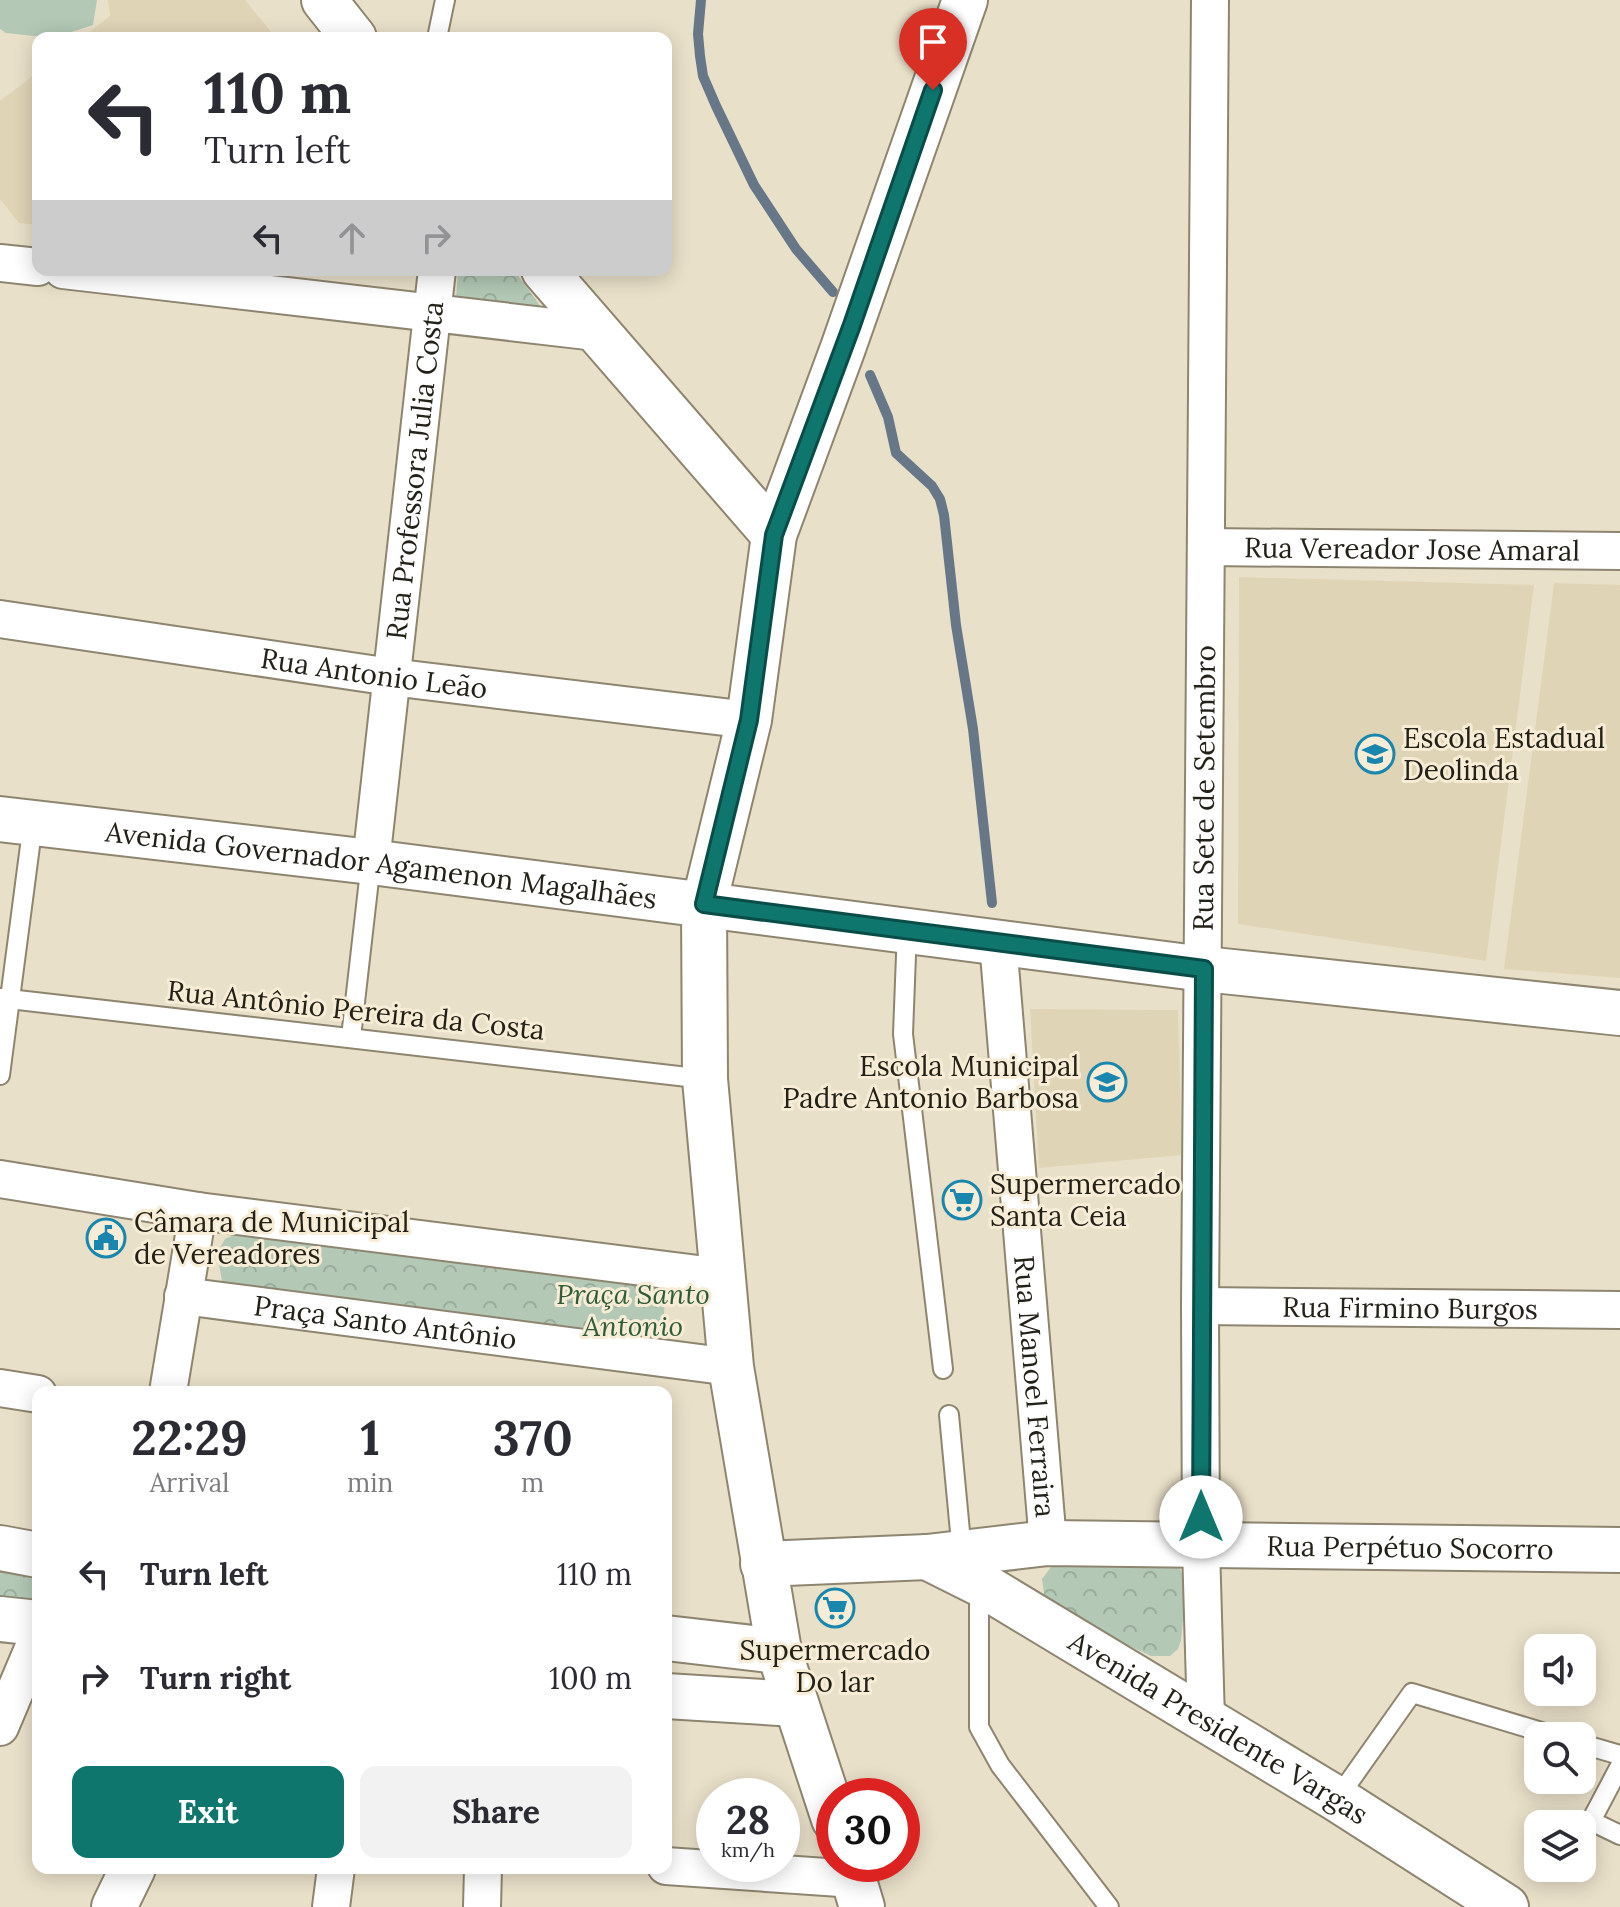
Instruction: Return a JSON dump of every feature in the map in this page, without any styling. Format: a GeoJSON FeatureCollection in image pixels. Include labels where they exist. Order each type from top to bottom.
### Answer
{"type":"FeatureCollection","features":[{"type":"Feature","properties":{"kind":"street"},"geometry":{"type":"LineString","coordinates":[[324,0],[349,32]]}},
{"type":"Feature","properties":{"kind":"street"},"geometry":{"type":"LineString","coordinates":[[820,1778],[779,1651],[731,1367],[705,1079],[704,904],[749,720],[774,535],[965,0]]}},
{"type":"Feature","properties":{"kind":"street","name":"Rua Sete de Setembro"},"geometry":{"type":"LineString","coordinates":[[1206,1720],[1201,1547],[1200,1306],[1210,0]]}},
{"type":"Feature","properties":{"kind":"street"},"geometry":{"type":"LineString","coordinates":[[0,263],[32,266]]}},
{"type":"Feature","properties":{"kind":"street"},"geometry":{"type":"LineString","coordinates":[[116,276],[596,332]]}},
{"type":"Feature","properties":{"kind":"street","name":"Rua Professora Julia Costa"},"geometry":{"type":"LineString","coordinates":[[371,862],[437,276]]}},
{"type":"Feature","properties":{"kind":"street"},"geometry":{"type":"LineString","coordinates":[[549,276],[774,535]]}},
{"type":"Feature","properties":{"kind":"street","name":"Rua Vereador Jose Amaral"},"geometry":{"type":"LineString","coordinates":[[1206,547],[1620,551]]}},
{"type":"Feature","properties":{"kind":"street","name":"Rua Antonio Leão"},"geometry":{"type":"LineString","coordinates":[[0,619],[391,677],[749,720]]}},
{"type":"Feature","properties":{"kind":"street","name":"Avenida Governador Agamenon Magalhães"},"geometry":{"type":"LineString","coordinates":[[17,821],[371,862],[1204,969],[1620,1013]]}},
{"type":"Feature","properties":{"kind":"street","name":"Rua Manoel Ferraira"},"geometry":{"type":"LineString","coordinates":[[998,942],[1048,1543]]}},
{"type":"Feature","properties":{"kind":"street"},"geometry":{"type":"LineString","coordinates":[[0,1179],[198,1211],[722,1277]]}},
{"type":"Feature","properties":{"kind":"street"},"geometry":{"type":"LineString","coordinates":[[169,1386],[198,1211]]}},
{"type":"Feature","properties":{"kind":"street","name":"Praça Santo Antônio"},"geometry":{"type":"LineString","coordinates":[[183,1296],[731,1367]]}},
{"type":"Feature","properties":{"kind":"street","name":"Rua Firmino Burgos"},"geometry":{"type":"LineString","coordinates":[[1200,1306],[1620,1310]]}},
{"type":"Feature","properties":{"kind":"street"},"geometry":{"type":"LineString","coordinates":[[0,1388],[32,1393]]}},
{"type":"Feature","properties":{"kind":"street","name":"Rua Perpétuo Socorro"},"geometry":{"type":"LineString","coordinates":[[763,1564],[956,1564],[1048,1543],[1620,1550]]}},
{"type":"Feature","properties":{"kind":"street"},"geometry":{"type":"LineString","coordinates":[[0,1548],[32,1554]]}},
{"type":"Feature","properties":{"kind":"street","name":"Avenida Presidente Vargas"},"geometry":{"type":"LineString","coordinates":[[956,1564],[1506,1907]]}},
{"type":"Feature","properties":{"kind":"street"},"geometry":{"type":"LineString","coordinates":[[0,1619],[32,1622]]}},
{"type":"Feature","properties":{"kind":"street"},"geometry":{"type":"LineString","coordinates":[[672,1639],[779,1651]]}},
{"type":"Feature","properties":{"kind":"street"},"geometry":{"type":"LineString","coordinates":[[0,1727],[32,1651]]}},
{"type":"Feature","properties":{"kind":"street"},"geometry":{"type":"LineString","coordinates":[[672,1696],[795,1704]]}},
{"type":"Feature","properties":{"kind":"street"},"geometry":{"type":"LineString","coordinates":[[672,1867],[855,1883]]}},
{"type":"Feature","properties":{"kind":"street"},"geometry":{"type":"LineString","coordinates":[[114,1907],[130,1874]]}},
{"type":"Feature","properties":{"kind":"street"},"geometry":{"type":"LineString","coordinates":[[331,1907],[335,1874]]}},
{"type":"Feature","properties":{"kind":"street"},"geometry":{"type":"LineString","coordinates":[[482,1907],[483,1874]]}},
{"type":"Feature","properties":{"kind":"lane"},"geometry":{"type":"LineString","coordinates":[[438,32],[445,0]]}},
{"type":"Feature","properties":{"kind":"lane"},"geometry":{"type":"LineString","coordinates":[[0,1075],[17,821]]}},
{"type":"Feature","properties":{"kind":"lane"},"geometry":{"type":"LineString","coordinates":[[351,1037],[371,862]]}},
{"type":"Feature","properties":{"kind":"lane"},"geometry":{"type":"LineString","coordinates":[[907,929],[903,1034],[943,1369]]}},
{"type":"Feature","properties":{"kind":"lane","name":"Rua Antônio Pereira da Costa"},"geometry":{"type":"LineString","coordinates":[[5,999],[705,1079]]}},
{"type":"Feature","properties":{"kind":"lane"},"geometry":{"type":"LineString","coordinates":[[949,1415],[956,1564],[979,1727],[1000,1765],[1109,1907]]}},
{"type":"Feature","properties":{"kind":"lane"},"geometry":{"type":"LineString","coordinates":[[1337,1799],[1412,1693],[1524,1727]]}},
{"type":"Feature","properties":{"kind":"lane"},"geometry":{"type":"LineString","coordinates":[[1596,1748],[1620,1755]]}},
{"type":"Feature","properties":{"kind":"lane"},"geometry":{"type":"LineString","coordinates":[[1620,1766],[1591,1821],[1620,1835]]}},
{"type":"Feature","properties":{"kind":"shaded area"},"geometry":{"type":"Polygon","coordinates":[[[108,0],[245,0],[271,32],[90,32],[110,16],[108,0]]]}},
{"type":"Feature","properties":{"kind":"shaded area"},"geometry":{"type":"Polygon","coordinates":[[[32,77],[32,224],[19,223],[0,199],[0,101],[32,77]]]}},
{"type":"Feature","properties":{"kind":"shaded area","name":"Escola Estadual Deolinda"},"geometry":{"type":"Polygon","coordinates":[[[1239,577],[1534,585],[1486,961],[1238,924],[1239,577]]]}},
{"type":"Feature","properties":{"kind":"shaded area"},"geometry":{"type":"Polygon","coordinates":[[[1554,583],[1620,585],[1620,978],[1504,969],[1554,583]]]}},
{"type":"Feature","properties":{"kind":"shaded area","name":"Escola Municipal Padre Antonio Barbosa"},"geometry":{"type":"Polygon","coordinates":[[[1030,1009],[1178,1010],[1182,1155],[1039,1168],[1030,1009]]]}},
{"type":"Feature","properties":{"kind":"green space"},"geometry":{"type":"Polygon","coordinates":[[[0,0],[97,0],[93,25],[71,32],[32,32],[32,36],[6,33],[0,29],[0,0]]]}},
{"type":"Feature","properties":{"kind":"green space"},"geometry":{"type":"Polygon","coordinates":[[[458,276],[518,276],[544,311],[456,299],[458,276]]]}},
{"type":"Feature","properties":{"kind":"green space","name":"Praça Santo Antonio"},"geometry":{"type":"Polygon","coordinates":[[[239,1232],[650,1282],[663,1299],[661,1331],[652,1340],[231,1288],[222,1281],[217,1253],[225,1239],[239,1232]]]}},
{"type":"Feature","properties":{"kind":"green space"},"geometry":{"type":"Polygon","coordinates":[[[0,1557],[32,1562],[32,1609],[0,1606],[0,1557]]]}},
{"type":"Feature","properties":{"kind":"green space"},"geometry":{"type":"Polygon","coordinates":[[[1166,1561],[1180,1569],[1187,1584],[1181,1640],[1178,1649],[1170,1656],[1151,1656],[1055,1611],[1045,1599],[1042,1579],[1054,1563],[1166,1561]]]}},
{"type":"Feature","properties":{"kind":"waterway"},"geometry":{"type":"LineString","coordinates":[[701,0],[700,56],[703,76],[716,106],[754,185],[796,249],[833,292]]}},
{"type":"Feature","properties":{"kind":"waterway"},"geometry":{"type":"LineString","coordinates":[[870,375],[888,417],[896,453],[932,486],[940,499],[944,515],[956,625],[973,729],[992,903]]}},
{"type":"Feature","properties":{"kind":"place","name":"Escola Estadual Deolinda"},"geometry":{"type":"Point","coordinates":[1375,754]}},
{"type":"Feature","properties":{"kind":"place","name":"Escola Municipal Padre Antonio Barbosa"},"geometry":{"type":"Point","coordinates":[1107,1082]}},
{"type":"Feature","properties":{"kind":"place","name":"Supermercado Santa Ceia"},"geometry":{"type":"Point","coordinates":[962,1200]}},
{"type":"Feature","properties":{"kind":"place","name":"Câmara de Municipal de Vereadores"},"geometry":{"type":"Point","coordinates":[106,1238]}},
{"type":"Feature","properties":{"kind":"place","name":"Supermercado Do lar"},"geometry":{"type":"Point","coordinates":[835,1608]}},
{"type":"Feature","properties":{"kind":"route"},"geometry":{"type":"LineString","coordinates":[[933,90],[852,325],[774,535],[749,720],[704,904],[1204,969],[1201,1517]]}}]}
